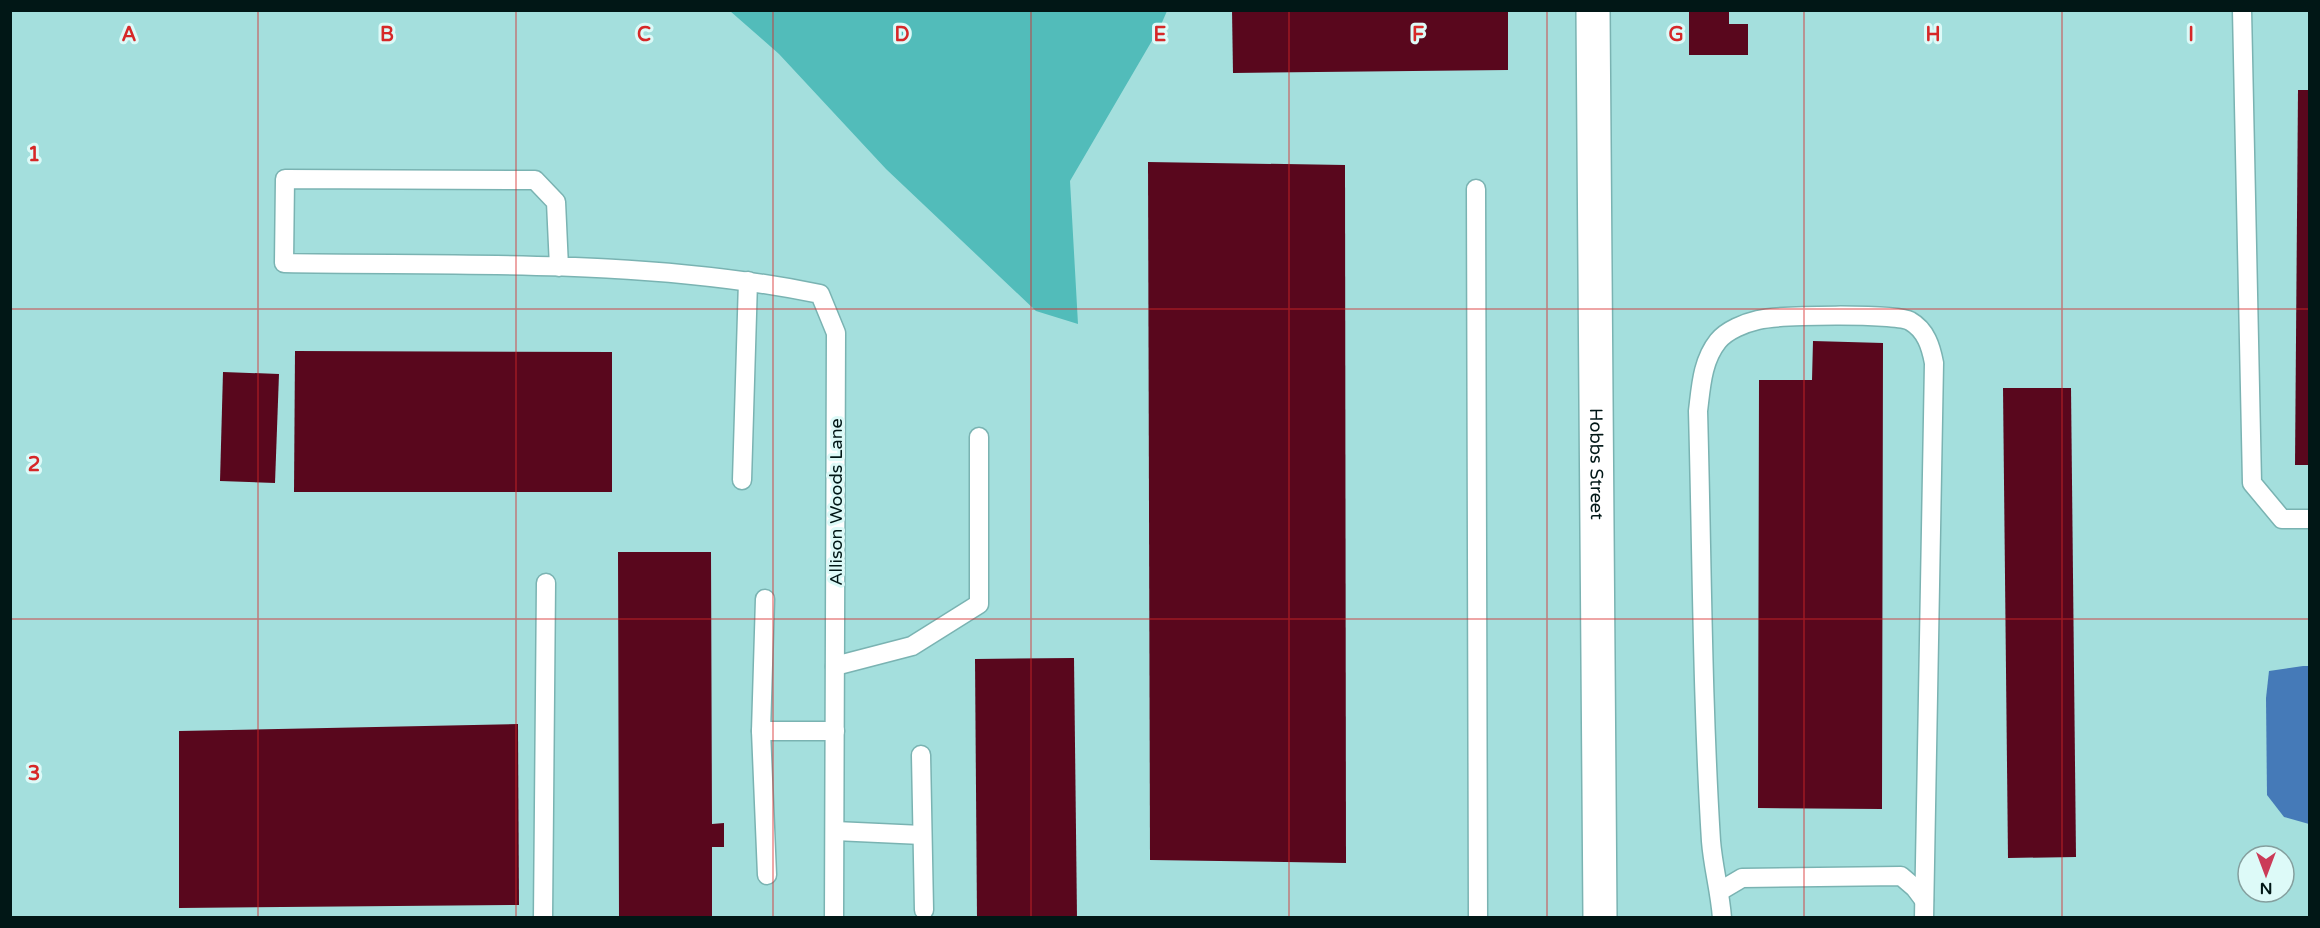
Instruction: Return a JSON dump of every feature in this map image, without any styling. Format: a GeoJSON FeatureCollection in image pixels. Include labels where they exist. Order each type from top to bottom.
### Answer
{"type":"FeatureCollection","features":[{"type":"Feature","properties":{"kind":"street","name":"Hobbs Street"},"geometry":{"type":"LineString","coordinates":[[1593,10],[1600,918]]}},
{"type":"Feature","properties":{"kind":"lane"},"geometry":{"type":"LineString","coordinates":[[2241,10],[2252,483],[2282,519],[2310,519]]}},
{"type":"Feature","properties":{"kind":"lane","name":"Allison Woods Lane"},"geometry":{"type":"LineString","coordinates":[[559,267],[556,202],[536,180],[285,178],[284,263],[559,267],[618,267],[748,281],[820,294],[836,333],[834,918]]}},
{"type":"Feature","properties":{"kind":"lane"},"geometry":{"type":"LineString","coordinates":[[1476,189],[1478,918]]}},
{"type":"Feature","properties":{"kind":"lane"},"geometry":{"type":"LineString","coordinates":[[742,480],[748,281]]}},
{"type":"Feature","properties":{"kind":"lane"},"geometry":{"type":"LineString","coordinates":[[1722,918],[1720,891],[1713,867],[1706,734],[1698,423],[1702,384],[1707,359],[1719,340],[1737,328],[1759,320],[1802,316],[1874,316],[1907,319],[1924,333],[1934,363],[1924,909]]}},
{"type":"Feature","properties":{"kind":"lane"},"geometry":{"type":"LineString","coordinates":[[835,666],[912,646],[979,604],[979,437]]}},
{"type":"Feature","properties":{"kind":"lane"},"geometry":{"type":"LineString","coordinates":[[543,918],[546,583]]}},
{"type":"Feature","properties":{"kind":"lane"},"geometry":{"type":"LineString","coordinates":[[765,599],[761,731],[767,875]]}},
{"type":"Feature","properties":{"kind":"lane"},"geometry":{"type":"LineString","coordinates":[[761,731],[835,731]]}},
{"type":"Feature","properties":{"kind":"lane"},"geometry":{"type":"LineString","coordinates":[[921,755],[924,910]]}},
{"type":"Feature","properties":{"kind":"lane"},"geometry":{"type":"LineString","coordinates":[[835,831],[922,835]]}},
{"type":"Feature","properties":{"kind":"lane"},"geometry":{"type":"LineString","coordinates":[[1720,891],[1742,878],[1901,876],[1915,888],[1924,909]]}},
{"type":"Feature","properties":{"kind":"shaded area"},"geometry":{"type":"Polygon","coordinates":[[[730,11],[1167,11],[1160,27],[1070,181],[1078,324],[1036,311],[886,169],[779,54],[730,11]]]}},
{"type":"Feature","properties":{"kind":"shaded area"},"geometry":{"type":"Polygon","coordinates":[[[2310,666],[2309,824],[2284,817],[2267,795],[2266,698],[2269,671],[2310,666]]]}},
{"type":"Feature","properties":{"kind":"building"},"geometry":{"type":"Polygon","coordinates":[[[1232,10],[1508,10],[1508,70],[1233,73],[1232,10]]]}},
{"type":"Feature","properties":{"kind":"building"},"geometry":{"type":"Polygon","coordinates":[[[1689,10],[1729,10],[1729,24],[1748,24],[1748,55],[1689,55],[1689,10]]]}},
{"type":"Feature","properties":{"kind":"building"},"geometry":{"type":"Polygon","coordinates":[[[2298,90],[2310,90],[2310,465],[2295,465],[2298,90]]]}},
{"type":"Feature","properties":{"kind":"building"},"geometry":{"type":"Polygon","coordinates":[[[1148,162],[1345,165],[1346,863],[1150,860],[1148,162]]]}},
{"type":"Feature","properties":{"kind":"building"},"geometry":{"type":"Polygon","coordinates":[[[1813,341],[1883,343],[1882,809],[1758,808],[1759,380],[1812,380],[1813,341]]]}},
{"type":"Feature","properties":{"kind":"building"},"geometry":{"type":"Polygon","coordinates":[[[295,351],[612,352],[612,492],[294,492],[295,351]]]}},
{"type":"Feature","properties":{"kind":"building"},"geometry":{"type":"Polygon","coordinates":[[[223,372],[279,374],[275,483],[220,481],[223,372]]]}},
{"type":"Feature","properties":{"kind":"building"},"geometry":{"type":"Polygon","coordinates":[[[2003,388],[2071,388],[2076,857],[2008,858],[2003,388]]]}},
{"type":"Feature","properties":{"kind":"building"},"geometry":{"type":"Polygon","coordinates":[[[618,552],[711,552],[712,824],[724,823],[724,847],[712,847],[712,918],[619,918],[618,552]]]}},
{"type":"Feature","properties":{"kind":"building"},"geometry":{"type":"Polygon","coordinates":[[[1074,658],[1077,918],[977,918],[975,659],[1074,658]]]}},
{"type":"Feature","properties":{"kind":"building"},"geometry":{"type":"Polygon","coordinates":[[[518,724],[519,905],[179,908],[179,731],[518,724]]]}}]}
